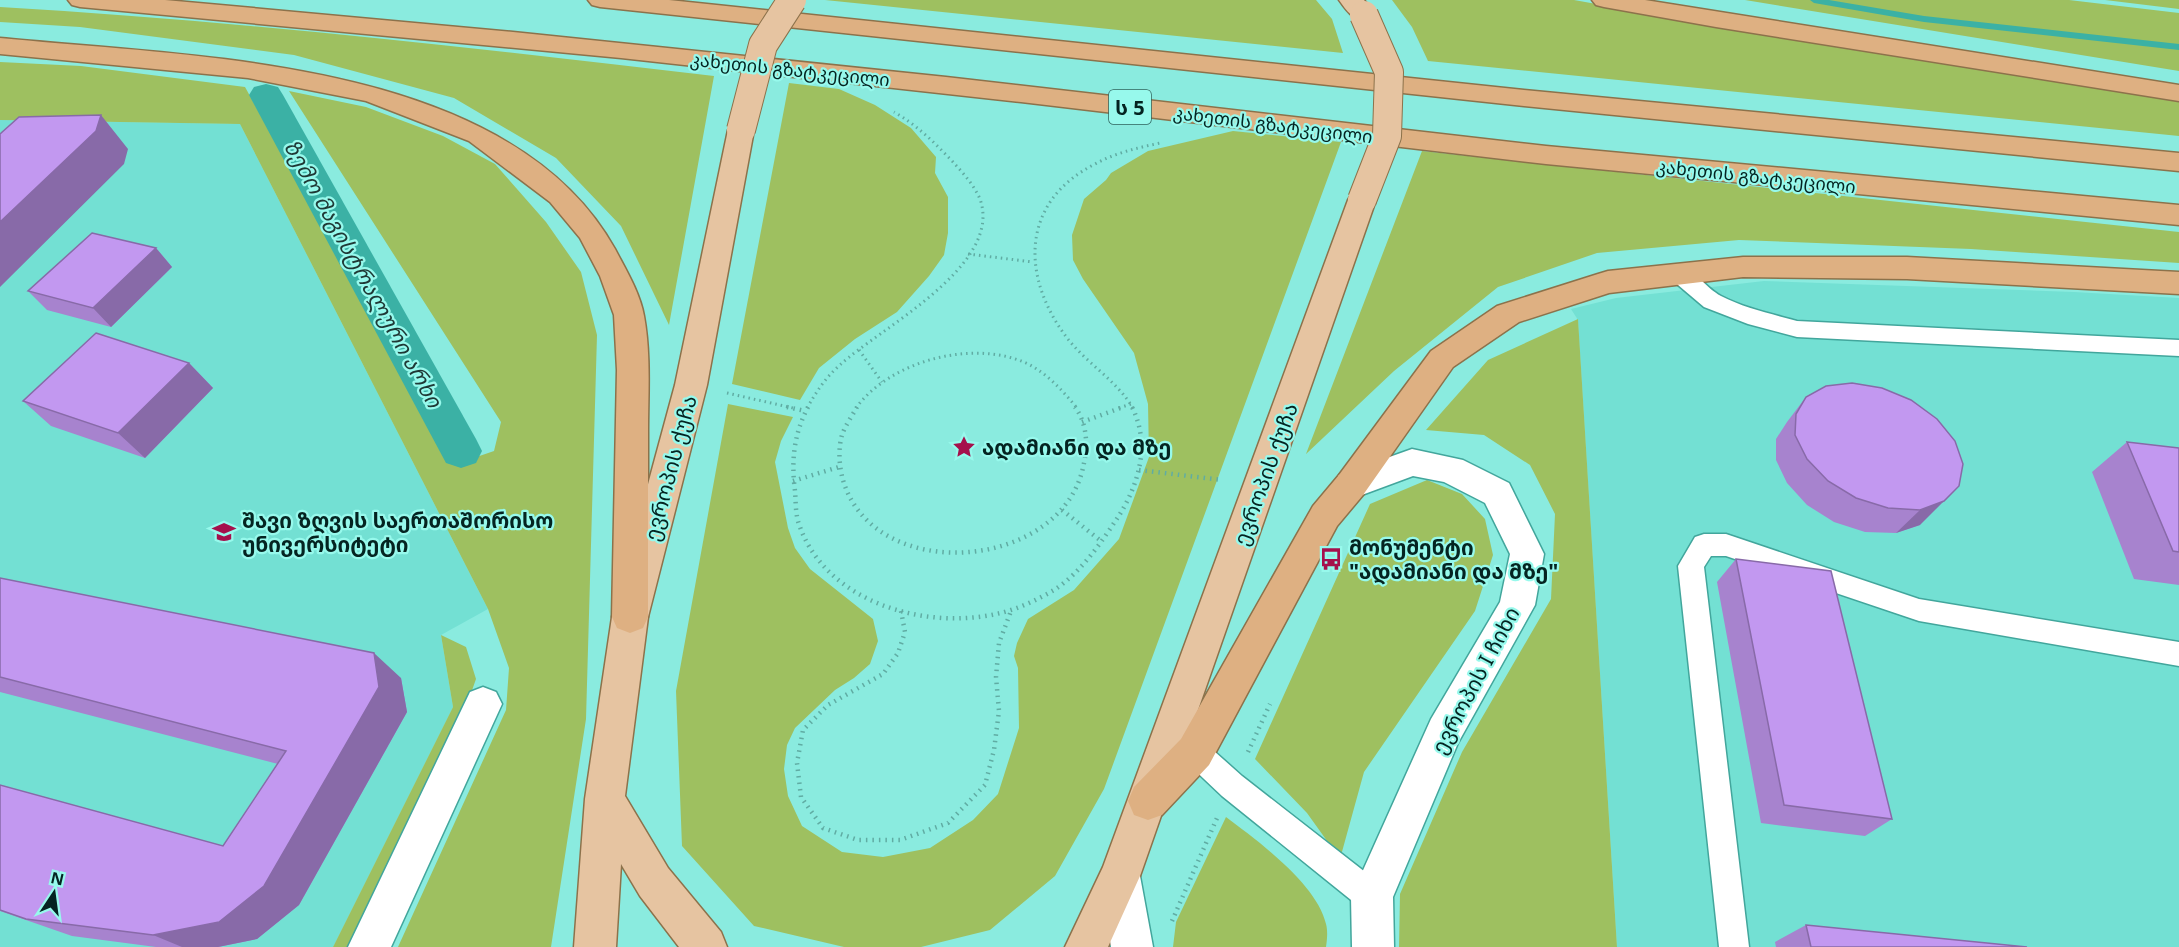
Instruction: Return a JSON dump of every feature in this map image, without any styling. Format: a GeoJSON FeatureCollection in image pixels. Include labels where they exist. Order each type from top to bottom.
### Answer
{"type":"FeatureCollection","features":[{"type":"Feature","properties":{"kind":"highway","name":"კახეთის გზატკეცილი"},"geometry":{"type":"LineString","coordinates":[[80,0],[313,19],[549,43],[938,84],[1546,155],[1936,194],[2179,215]]}},
{"type":"Feature","properties":{"kind":"highway","name":"ს 5"},"geometry":{"type":"LineString","coordinates":[[600,0],[1512,97],[2179,162]]}},
{"type":"Feature","properties":{"kind":"highway"},"geometry":{"type":"LineString","coordinates":[[1604,0],[1739,24],[2179,93]]}},
{"type":"Feature","properties":{"kind":"highway"},"geometry":{"type":"LineString","coordinates":[[0,46],[248,70],[372,94],[478,135],[560,195],[591,232],[615,276],[629,315],[633,370],[630,617]]}},
{"type":"Feature","properties":{"kind":"highway"},"geometry":{"type":"LineString","coordinates":[[1148,801],[1195,752],[1325,516],[1351,485],[1442,358],[1508,314],[1608,282],[1743,267],[1906,268],[2179,283]]}},
{"type":"Feature","properties":{"kind":"main road","name":"ევროპის ქუჩა"},"geometry":{"type":"LineString","coordinates":[[594,947],[605,799],[630,617],[692,385],[741,130],[763,45],[792,0]]}},
{"type":"Feature","properties":{"kind":"main road","name":"ევროპის ქუჩა"},"geometry":{"type":"LineString","coordinates":[[1086,947],[1120,876],[1148,801],[1362,200],[1387,136],[1389,72],[1357,8]]}},
{"type":"Feature","properties":{"kind":"main road"},"geometry":{"type":"LineString","coordinates":[[605,799],[654,882],[706,947]]}},
{"type":"Feature","properties":{"kind":"street","name":"ევროპის I ჩიხი"},"geometry":{"type":"LineString","coordinates":[[1351,485],[1412,462],[1451,470],[1497,493],[1527,554],[1517,605],[1443,732],[1372,897],[1373,947]]}},
{"type":"Feature","properties":{"kind":"street"},"geometry":{"type":"LineString","coordinates":[[369,947],[483,704]]}},
{"type":"Feature","properties":{"kind":"street"},"geometry":{"type":"LineString","coordinates":[[1120,876],[1132,947]]}},
{"type":"Feature","properties":{"kind":"lane"},"geometry":{"type":"LineString","coordinates":[[0,55],[35,49]]}},
{"type":"Feature","properties":{"kind":"lane"},"geometry":{"type":"LineString","coordinates":[[1678,274],[1712,300],[1756,318],[1797,329],[2179,348]]}},
{"type":"Feature","properties":{"kind":"lane"},"geometry":{"type":"LineString","coordinates":[[1734,947],[1691,566],[1704,545],[1726,545],[1919,610],[2179,654]]}},
{"type":"Feature","properties":{"kind":"lane"},"geometry":{"type":"LineString","coordinates":[[1195,752],[1232,786],[1372,897]]}},
{"type":"Feature","properties":{"kind":"path"},"geometry":{"type":"LineString","coordinates":[[885,107],[912,121],[974,185],[984,213],[981,234],[960,269],[942,289],[909,316],[859,350],[822,381],[805,411],[793,440],[793,481],[799,526],[831,573],[866,598],[912,615],[958,618],[1011,610],[1057,588],[1101,541],[1126,506],[1139,470],[1142,437],[1131,404],[1116,384],[1094,369],[1067,339],[1051,313],[1035,278],[1032,252],[1039,225],[1053,198],[1069,180],[1111,154],[1161,142]]}},
{"type":"Feature","properties":{"kind":"path"},"geometry":{"type":"LineString","coordinates":[[968,254],[1033,262]]}},
{"type":"Feature","properties":{"kind":"path"},"geometry":{"type":"LineString","coordinates":[[859,350],[882,382]]}},
{"type":"Feature","properties":{"kind":"path"},"geometry":{"type":"LineString","coordinates":[[986,354],[1025,363],[1056,383],[1078,410],[1082,422],[1088,443],[1082,477],[1062,510],[1029,536],[987,550],[941,553],[902,543],[870,524],[848,498],[839,466],[842,435],[857,406],[882,382],[914,364],[949,355],[986,354]]}},
{"type":"Feature","properties":{"kind":"path"},"geometry":{"type":"LineString","coordinates":[[692,385],[805,411]]}},
{"type":"Feature","properties":{"kind":"path"},"geometry":{"type":"LineString","coordinates":[[1082,422],[1131,404]]}},
{"type":"Feature","properties":{"kind":"path"},"geometry":{"type":"LineString","coordinates":[[793,481],[839,466]]}},
{"type":"Feature","properties":{"kind":"path"},"geometry":{"type":"LineString","coordinates":[[1139,470],[1261,485]]}},
{"type":"Feature","properties":{"kind":"path"},"geometry":{"type":"LineString","coordinates":[[1062,510],[1101,541]]}},
{"type":"Feature","properties":{"kind":"path"},"geometry":{"type":"LineString","coordinates":[[901,611],[905,632],[898,653],[883,674],[828,705],[803,730],[797,763],[801,797],[824,828],[858,840],[900,840],[948,823],[985,785],[999,711],[996,677],[999,643],[1011,610]]}},
{"type":"Feature","properties":{"kind":"path"},"geometry":{"type":"LineString","coordinates":[[1169,927],[1208,836],[1272,700]]}},
{"type":"Feature","properties":{"kind":"shaded area"},"geometry":{"type":"Polygon","coordinates":[[[825,0],[1316,0],[1332,19],[1343,53],[825,0]]]}},
{"type":"Feature","properties":{"kind":"shaded area"},"geometry":{"type":"Polygon","coordinates":[[[1392,0],[1574,0],[1841,48],[2179,99],[2179,136],[1428,61],[1412,27],[1392,0]]]}},
{"type":"Feature","properties":{"kind":"shaded area"},"geometry":{"type":"Polygon","coordinates":[[[1745,0],[2069,0],[2179,13],[2179,71],[1745,0]]]}},
{"type":"Feature","properties":{"kind":"shaded area"},"geometry":{"type":"Polygon","coordinates":[[[2105,0],[2179,0],[2179,9],[2105,0]]]}},
{"type":"Feature","properties":{"kind":"shaded area"},"geometry":{"type":"Polygon","coordinates":[[[0,7],[268,28],[714,76],[669,325],[621,226],[556,158],[454,98],[294,55],[80,27],[0,22],[0,7]]]}},
{"type":"Feature","properties":{"kind":"shaded area"},"geometry":{"type":"Polygon","coordinates":[[[0,62],[81,66],[245,87],[456,464],[494,451],[501,422],[289,91],[366,107],[443,136],[495,164],[546,222],[581,272],[597,335],[586,719],[551,947],[398,947],[506,710],[509,668],[488,609],[240,124],[0,120],[0,62]]]}},
{"type":"Feature","properties":{"kind":"shaded area"},"geometry":{"type":"Polygon","coordinates":[[[789,83],[839,89],[875,105],[911,128],[936,157],[935,173],[948,197],[948,233],[944,255],[929,276],[897,312],[855,339],[819,368],[800,400],[732,384],[789,83]]]}},
{"type":"Feature","properties":{"kind":"shaded area","name":"შავი ზღვის საერთაშორისო უნივერსიტეტი"},"geometry":{"type":"Polygon","coordinates":[[[0,120],[240,124],[488,609],[441,635],[453,707],[333,947],[0,947],[0,120]]]}},
{"type":"Feature","properties":{"kind":"shaded area"},"geometry":{"type":"Polygon","coordinates":[[[1233,131],[1341,142],[1104,789],[1055,876],[990,930],[921,947],[844,947],[754,926],[682,846],[676,691],[728,404],[793,417],[781,441],[775,462],[788,528],[795,548],[810,569],[873,619],[878,641],[870,664],[835,690],[795,728],[787,745],[784,769],[788,796],[802,826],[842,852],[883,857],[930,848],[973,820],[998,794],[1019,728],[1018,668],[1014,656],[1017,643],[1028,619],[1074,590],[1119,539],[1149,457],[1148,404],[1134,353],[1083,279],[1073,260],[1072,235],[1084,199],[1111,173],[1148,151],[1233,131]]]}},
{"type":"Feature","properties":{"kind":"shaded area"},"geometry":{"type":"Polygon","coordinates":[[[1422,151],[2179,232],[2179,263],[1971,249],[1739,240],[1597,253],[1498,287],[1394,371],[1306,454],[1422,151]]]}},
{"type":"Feature","properties":{"kind":"shaded area"},"geometry":{"type":"Polygon","coordinates":[[[1764,281],[2179,298],[2179,947],[1617,947],[1578,320],[1571,309],[1616,298],[1764,281]]]}},
{"type":"Feature","properties":{"kind":"shaded area"},"geometry":{"type":"Polygon","coordinates":[[[1578,319],[1617,947],[1399,947],[1400,894],[1462,752],[1551,599],[1555,514],[1530,465],[1484,435],[1426,430],[1488,360],[1578,319]]]}},
{"type":"Feature","properties":{"kind":"shaded area"},"geometry":{"type":"Polygon","coordinates":[[[1427,480],[1462,494],[1485,519],[1493,555],[1475,611],[1364,772],[1340,859],[1307,813],[1255,759],[1370,504],[1427,480]]]}},
{"type":"Feature","properties":{"kind":"shaded area"},"geometry":{"type":"Polygon","coordinates":[[[441,635],[466,647],[476,679],[464,713],[351,947],[333,947],[453,707],[441,635]]]}},
{"type":"Feature","properties":{"kind":"shaded area"},"geometry":{"type":"Polygon","coordinates":[[[1226,817],[1285,864],[1311,894],[1326,924],[1326,947],[1173,947],[1176,922],[1226,817]]]}},
{"type":"Feature","properties":{"kind":"building"},"geometry":{"type":"Polygon","coordinates":[[[101,115],[96,131],[0,222],[0,134],[19,117],[101,115]]]}},
{"type":"Feature","properties":{"kind":"building"},"geometry":{"type":"Polygon","coordinates":[[[92,233],[156,248],[93,308],[28,291],[92,233]]]}},
{"type":"Feature","properties":{"kind":"building"},"geometry":{"type":"Polygon","coordinates":[[[96,333],[189,363],[118,433],[23,401],[96,333]]]}},
{"type":"Feature","properties":{"kind":"building"},"geometry":{"type":"Polygon","coordinates":[[[1852,383],[1882,388],[1911,400],[1937,419],[1955,441],[1963,464],[1959,486],[1944,501],[1920,510],[1888,508],[1856,498],[1828,481],[1807,459],[1795,435],[1796,414],[1806,397],[1826,386],[1852,383]]]}},
{"type":"Feature","properties":{"kind":"building"},"geometry":{"type":"Polygon","coordinates":[[[2127,442],[2179,448],[2179,552],[2173,551],[2127,442]]]}},
{"type":"Feature","properties":{"kind":"building"},"geometry":{"type":"Polygon","coordinates":[[[1736,559],[1831,571],[1892,819],[1784,805],[1736,559]]]}},
{"type":"Feature","properties":{"kind":"building"},"geometry":{"type":"Polygon","coordinates":[[[0,578],[374,653],[379,687],[264,886],[219,922],[153,935],[26,919],[0,910],[0,785],[223,846],[286,751],[0,677],[0,578]]]}},
{"type":"Feature","properties":{"kind":"building"},"geometry":{"type":"Polygon","coordinates":[[[1806,925],[2027,947],[1811,947],[1806,925]]]}},
{"type":"Feature","properties":{"kind":"waterway"},"geometry":{"type":"LineString","coordinates":[[1814,0],[1924,19],[2179,47]]}},
{"type":"Feature","properties":{"kind":"waterway","name":"ზემო მაგისტრალური არხი"},"geometry":{"type":"LineString","coordinates":[[266,95],[461,451]]}},
{"type":"Feature","properties":{"kind":"place","name":"ადამიანი და მზე"},"geometry":{"type":"Point","coordinates":[964,447]}},
{"type":"Feature","properties":{"kind":"place","name":"შავი ზღვის საერთაშორისო უნივერსიტეტი"},"geometry":{"type":"Point","coordinates":[224,532]}},
{"type":"Feature","properties":{"kind":"place","name":"მონუმენტი \"ადამიანი და მზე\""},"geometry":{"type":"Point","coordinates":[1331,559]}}]}
